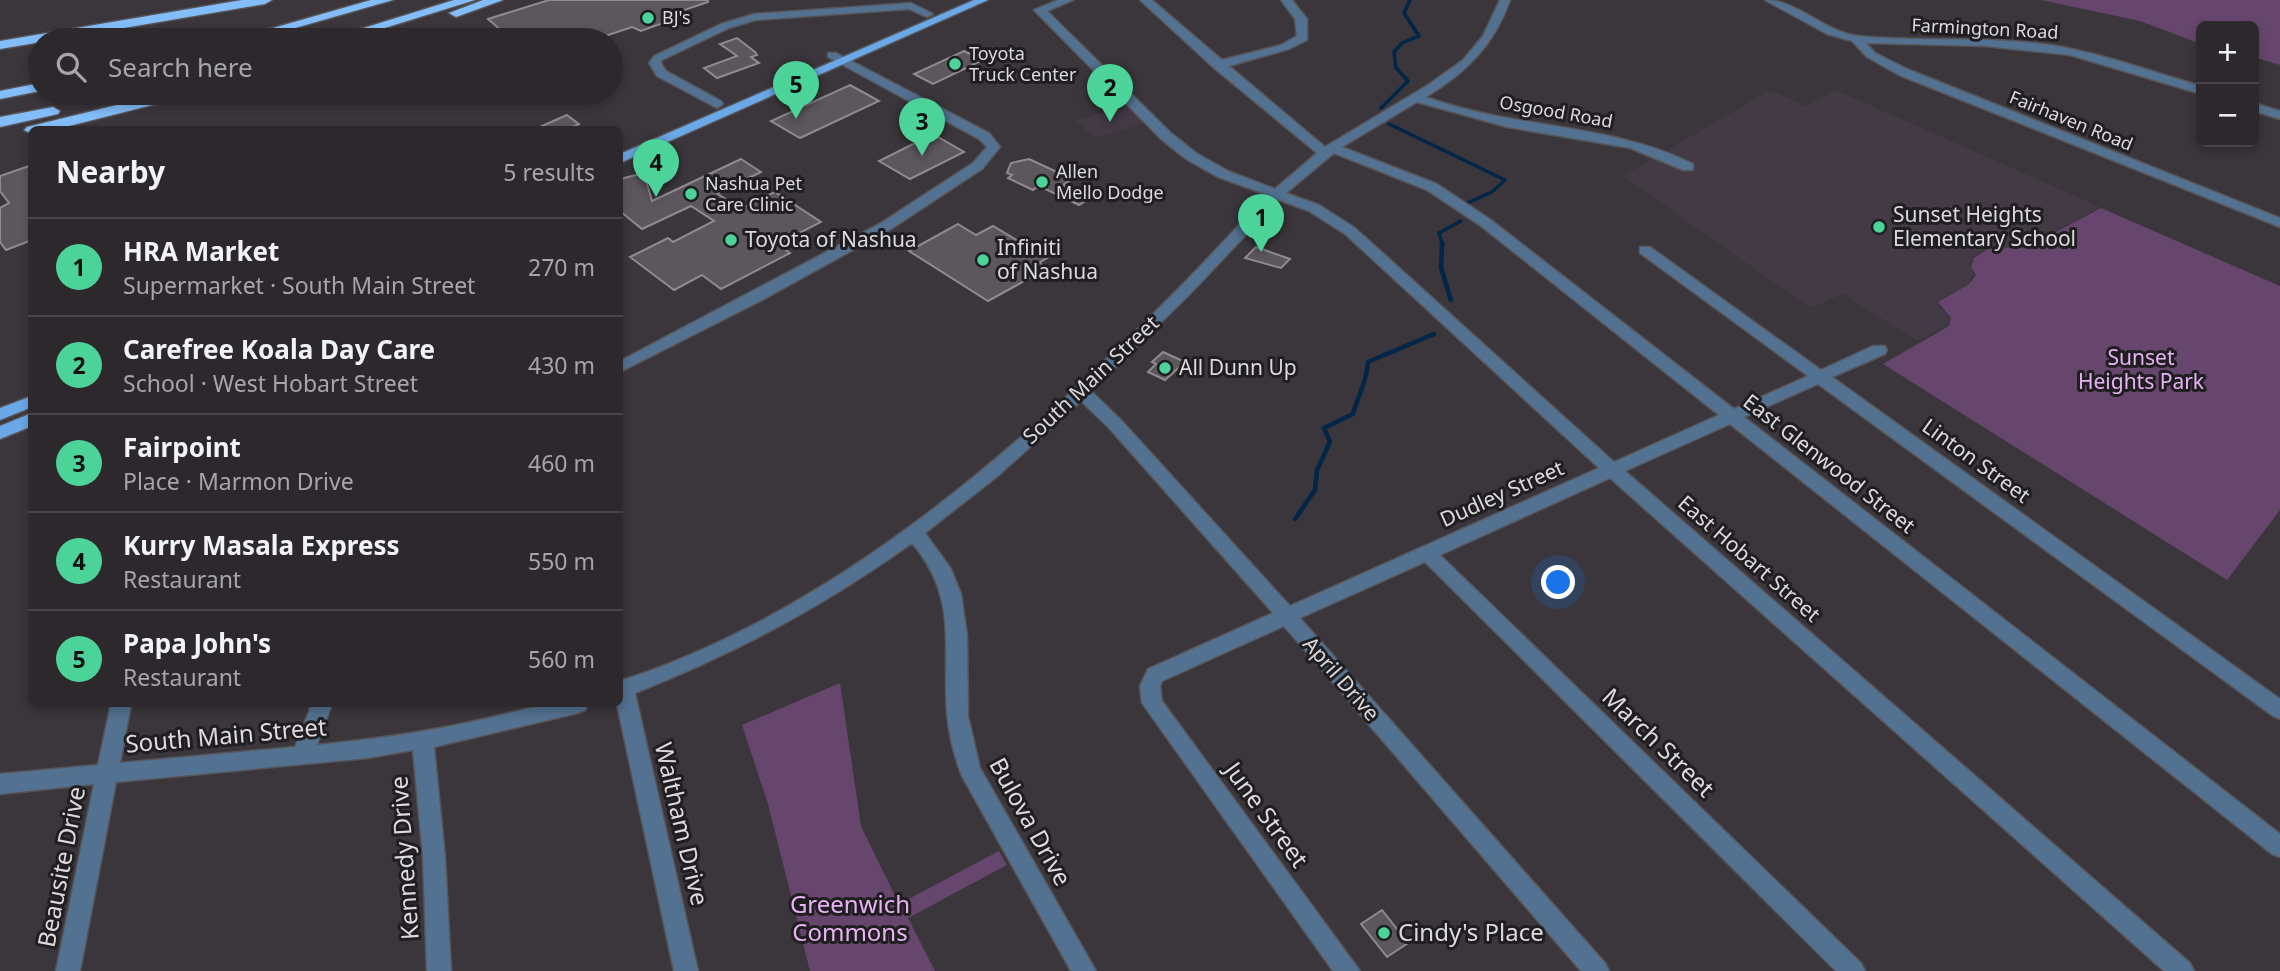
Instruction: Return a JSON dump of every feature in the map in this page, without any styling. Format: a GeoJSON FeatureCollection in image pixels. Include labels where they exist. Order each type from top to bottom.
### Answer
{"type":"FeatureCollection","features":[{"type":"Feature","properties":{"kind":"highway"},"geometry":{"type":"LineString","coordinates":[[75,28],[265,0]]}},
{"type":"Feature","properties":{"kind":"highway"},"geometry":{"type":"LineString","coordinates":[[282,28],[386,0]]}},
{"type":"Feature","properties":{"kind":"highway"},"geometry":{"type":"LineString","coordinates":[[373,28],[468,0]]}},
{"type":"Feature","properties":{"kind":"highway"},"geometry":{"type":"LineString","coordinates":[[408,28],[496,0]]}},
{"type":"Feature","properties":{"kind":"highway"},"geometry":{"type":"LineString","coordinates":[[99,28],[233,5]]}},
{"type":"Feature","properties":{"kind":"highway"},"geometry":{"type":"LineString","coordinates":[[0,39],[28,35]]}},
{"type":"Feature","properties":{"kind":"highway"},"geometry":{"type":"LineString","coordinates":[[0,45],[28,40]]}},
{"type":"Feature","properties":{"kind":"highway"},"geometry":{"type":"LineString","coordinates":[[3,95],[28,90]]}},
{"type":"Feature","properties":{"kind":"highway"},"geometry":{"type":"LineString","coordinates":[[0,122],[76,105]]}},
{"type":"Feature","properties":{"kind":"highway"},"geometry":{"type":"LineString","coordinates":[[48,126],[134,105]]}},
{"type":"Feature","properties":{"kind":"highway"},"geometry":{"type":"LineString","coordinates":[[0,137],[28,131]]}},
{"type":"Feature","properties":{"kind":"main road"},"geometry":{"type":"LineString","coordinates":[[623,158],[959,0]]}},
{"type":"Feature","properties":{"kind":"main road"},"geometry":{"type":"LineString","coordinates":[[623,146],[717,104],[984,0]]}},
{"type":"Feature","properties":{"kind":"main road"},"geometry":{"type":"LineString","coordinates":[[0,414],[28,403]]}},
{"type":"Feature","properties":{"kind":"main road"},"geometry":{"type":"LineString","coordinates":[[0,433],[28,421]]}},
{"type":"Feature","properties":{"kind":"street","name":"East Hobart Street"},"geometry":{"type":"LineString","coordinates":[[1068,0],[1040,10],[1178,146],[1223,173],[1314,208],[1350,231],[1612,470],[2182,971]]}},
{"type":"Feature","properties":{"kind":"street","name":"East Glenwood Street"},"geometry":{"type":"LineString","coordinates":[[1145,0],[1218,65],[1328,151],[1423,182],[1457,202],[1518,246],[2280,847]]}},
{"type":"Feature","properties":{"kind":"street"},"geometry":{"type":"LineString","coordinates":[[1218,65],[1285,47],[1303,38],[1301,19],[1286,0]]}},
{"type":"Feature","properties":{"kind":"street","name":"South Main Street"},"geometry":{"type":"LineString","coordinates":[[623,689],[696,660],[778,621],[841,584],[915,534],[969,491],[1080,390],[1185,291],[1278,194],[1328,151],[1456,72],[1486,41],[1505,0]]}},
{"type":"Feature","properties":{"kind":"street","name":"Farmington Road"},"geometry":{"type":"LineString","coordinates":[[1770,0],[1831,32],[1856,39],[1986,43],[2071,52],[2196,89]]}},
{"type":"Feature","properties":{"kind":"street"},"geometry":{"type":"LineString","coordinates":[[717,104],[661,73],[655,63],[664,52],[754,17],[911,6],[927,14]]}},
{"type":"Feature","properties":{"kind":"street","name":"Fairhaven Road"},"geometry":{"type":"LineString","coordinates":[[1856,39],[1871,55],[1903,72],[2280,223]]}},
{"type":"Feature","properties":{"kind":"street"},"geometry":{"type":"LineString","coordinates":[[623,366],[858,241],[987,159],[994,147],[976,131],[837,58]]}},
{"type":"Feature","properties":{"kind":"street","name":"Osgood Road"},"geometry":{"type":"LineString","coordinates":[[1416,97],[1511,124],[1621,142],[1663,155],[1688,167]]}},
{"type":"Feature","properties":{"kind":"street"},"geometry":{"type":"LineString","coordinates":[[2259,109],[2280,115]]}},
{"type":"Feature","properties":{"kind":"street","name":"Linton Street"},"geometry":{"type":"LineString","coordinates":[[1645,250],[2280,710]]}},
{"type":"Feature","properties":{"kind":"street","name":"Dudley Street"},"geometry":{"type":"LineString","coordinates":[[1150,686],[1155,675],[1284,615],[1879,350]]}},
{"type":"Feature","properties":{"kind":"street","name":"April Drive"},"geometry":{"type":"LineString","coordinates":[[1080,390],[1155,467],[1597,971]]}},
{"type":"Feature","properties":{"kind":"street","name":"Bulova Drive"},"geometry":{"type":"LineString","coordinates":[[915,534],[936,557],[955,601],[960,640],[957,709],[962,742],[973,776],[1084,971]]}},
{"type":"Feature","properties":{"kind":"street","name":"March Street"},"geometry":{"type":"LineString","coordinates":[[1426,552],[1853,971]]}},
{"type":"Feature","properties":{"kind":"street","name":"June Street"},"geometry":{"type":"LineString","coordinates":[[1150,686],[1152,703],[1348,971]]}},
{"type":"Feature","properties":{"kind":"street","name":"Waltham Drive"},"geometry":{"type":"LineString","coordinates":[[623,693],[686,971]]}},
{"type":"Feature","properties":{"kind":"street","name":"Beausite Drive"},"geometry":{"type":"LineString","coordinates":[[68,971],[120,707]]}},
{"type":"Feature","properties":{"kind":"street"},"geometry":{"type":"LineString","coordinates":[[302,756],[321,707]]}},
{"type":"Feature","properties":{"kind":"street","name":"South Main Street"},"geometry":{"type":"LineString","coordinates":[[0,784],[302,756],[423,741],[565,707]]}},
{"type":"Feature","properties":{"kind":"street","name":"Kennedy Drive"},"geometry":{"type":"LineString","coordinates":[[423,741],[434,857],[439,971]]}},
{"type":"Feature","properties":{"kind":"shaded area","name":"Sunset Heights Elementary School"},"geometry":{"type":"Polygon","coordinates":[[[1770,90],[1806,106],[1836,90],[2100,207],[2025,248],[1991,246],[1972,257],[1970,267],[1974,275],[1968,284],[1937,301],[1948,318],[1947,325],[1917,341],[1843,294],[1810,308],[1623,176],[1770,90]]]}},
{"type":"Feature","properties":{"kind":"shaded area"},"geometry":{"type":"Polygon","coordinates":[[[1127,105],[1144,124],[1094,138],[1076,120],[1127,105]]]}},
{"type":"Feature","properties":{"kind":"green space"},"geometry":{"type":"Polygon","coordinates":[[[2041,0],[2280,0],[2280,65],[2259,59],[2259,21],[2196,21],[2196,42],[2140,21],[2041,0]]]}},
{"type":"Feature","properties":{"kind":"green space","name":"Sunset Heights Park"},"geometry":{"type":"Polygon","coordinates":[[[2101,208],[2280,286],[2280,510],[2227,580],[1883,364],[1949,326],[1951,318],[1938,302],[1969,284],[1976,275],[1971,267],[1974,258],[1991,247],[2026,248],[2101,208]]]}},
{"type":"Feature","properties":{"kind":"green space","name":"Greenwich Commons"},"geometry":{"type":"Polygon","coordinates":[[[840,683],[861,826],[899,904],[999,851],[1007,865],[908,918],[935,971],[810,971],[768,804],[742,725],[840,683]]]}},
{"type":"Feature","properties":{"kind":"building"},"geometry":{"type":"Polygon","coordinates":[[[549,0],[708,0],[669,15],[674,19],[641,31],[632,27],[623,30],[498,28],[488,19],[549,0]]]}},
{"type":"Feature","properties":{"kind":"building"},"geometry":{"type":"Polygon","coordinates":[[[737,38],[755,52],[757,55],[751,57],[759,63],[717,78],[704,68],[737,56],[720,44],[737,38]]]}},
{"type":"Feature","properties":{"kind":"building","name":"Toyota Truck Center"},"geometry":{"type":"Polygon","coordinates":[[[964,51],[983,60],[933,84],[914,74],[964,51]]]}},
{"type":"Feature","properties":{"kind":"building"},"geometry":{"type":"Polygon","coordinates":[[[850,85],[879,101],[800,138],[771,121],[850,85]]]}},
{"type":"Feature","properties":{"kind":"building"},"geometry":{"type":"Polygon","coordinates":[[[567,115],[579,124],[575,126],[542,126],[567,115]]]}},
{"type":"Feature","properties":{"kind":"building"},"geometry":{"type":"Polygon","coordinates":[[[933,134],[964,152],[910,179],[879,161],[933,134]]]}},
{"type":"Feature","properties":{"kind":"building","name":"Toyota of Nashua"},"geometry":{"type":"Polygon","coordinates":[[[741,159],[761,172],[717,193],[740,209],[775,192],[821,222],[778,244],[790,253],[721,289],[702,275],[674,290],[630,257],[668,238],[673,242],[714,221],[691,206],[642,229],[623,213],[623,178],[644,173],[652,201],[741,159]]]}},
{"type":"Feature","properties":{"kind":"building","name":"Allen Mello Dodge"},"geometry":{"type":"Polygon","coordinates":[[[1029,159],[1072,179],[1063,185],[1090,198],[1079,205],[1039,186],[1033,190],[1008,178],[1012,175],[1007,173],[1011,163],[1029,159]]]}},
{"type":"Feature","properties":{"kind":"building"},"geometry":{"type":"Polygon","coordinates":[[[28,166],[28,242],[6,250],[0,242],[0,208],[9,203],[0,191],[0,176],[28,166]]]}},
{"type":"Feature","properties":{"kind":"building","name":"Infiniti of Nashua"},"geometry":{"type":"Polygon","coordinates":[[[958,224],[976,235],[993,226],[1047,258],[1039,263],[1048,268],[988,301],[909,251],[958,224]]]}},
{"type":"Feature","properties":{"kind":"building"},"geometry":{"type":"Polygon","coordinates":[[[1256,247],[1290,259],[1281,268],[1245,258],[1256,247]]]}},
{"type":"Feature","properties":{"kind":"building","name":"All Dunn Up"},"geometry":{"type":"Polygon","coordinates":[[[1163,352],[1185,362],[1165,380],[1148,372],[1156,364],[1152,362],[1163,352]]]}},
{"type":"Feature","properties":{"kind":"building","name":"Cindy's Place"},"geometry":{"type":"Polygon","coordinates":[[[1382,910],[1408,943],[1387,957],[1361,924],[1382,910]]]}},
{"type":"Feature","properties":{"kind":"waterway"},"geometry":{"type":"LineString","coordinates":[[1381,108],[1408,81],[1396,68],[1394,52],[1402,43],[1419,36],[1404,13],[1410,0]]}},
{"type":"Feature","properties":{"kind":"waterway"},"geometry":{"type":"LineString","coordinates":[[1389,124],[1505,180],[1492,192],[1467,203]]}},
{"type":"Feature","properties":{"kind":"waterway"},"geometry":{"type":"LineString","coordinates":[[1443,245],[1439,233],[1461,221]]}},
{"type":"Feature","properties":{"kind":"waterway"},"geometry":{"type":"LineString","coordinates":[[1442,243],[1441,268],[1451,300]]}},
{"type":"Feature","properties":{"kind":"waterway"},"geometry":{"type":"LineString","coordinates":[[1295,519],[1315,490],[1317,470],[1330,442],[1324,428],[1353,414],[1368,362],[1434,334]]}},
{"type":"Feature","properties":{"kind":"place","name":"BJ's"},"geometry":{"type":"Point","coordinates":[648,18]}},
{"type":"Feature","properties":{"kind":"place","name":"Toyota Truck Center"},"geometry":{"type":"Point","coordinates":[955,64]}},
{"type":"Feature","properties":{"kind":"place","name":"Papa John's"},"geometry":{"type":"Point","coordinates":[796,119]}},
{"type":"Feature","properties":{"kind":"place","name":"Carefree Koala Day Care"},"geometry":{"type":"Point","coordinates":[1110,122]}},
{"type":"Feature","properties":{"kind":"place","name":"Fairpoint"},"geometry":{"type":"Point","coordinates":[922,156]}},
{"type":"Feature","properties":{"kind":"place","name":"Allen Mello Dodge"},"geometry":{"type":"Point","coordinates":[1042,182]}},
{"type":"Feature","properties":{"kind":"place","name":"Nashua Pet Care Clinic"},"geometry":{"type":"Point","coordinates":[691,194]}},
{"type":"Feature","properties":{"kind":"place","name":"Kurry Masala Express"},"geometry":{"type":"Point","coordinates":[656,197]}},
{"type":"Feature","properties":{"kind":"place","name":"Sunset Heights Elementary School"},"geometry":{"type":"Point","coordinates":[1879,227]}},
{"type":"Feature","properties":{"kind":"place","name":"Toyota of Nashua"},"geometry":{"type":"Point","coordinates":[731,240]}},
{"type":"Feature","properties":{"kind":"place","name":"HRA Market"},"geometry":{"type":"Point","coordinates":[1261,252]}},
{"type":"Feature","properties":{"kind":"place","name":"Infiniti of Nashua"},"geometry":{"type":"Point","coordinates":[983,260]}},
{"type":"Feature","properties":{"kind":"place","name":"All Dunn Up"},"geometry":{"type":"Point","coordinates":[1165,368]}},
{"type":"Feature","properties":{"kind":"place","name":"Cindy's Place"},"geometry":{"type":"Point","coordinates":[1384,933]}}]}
